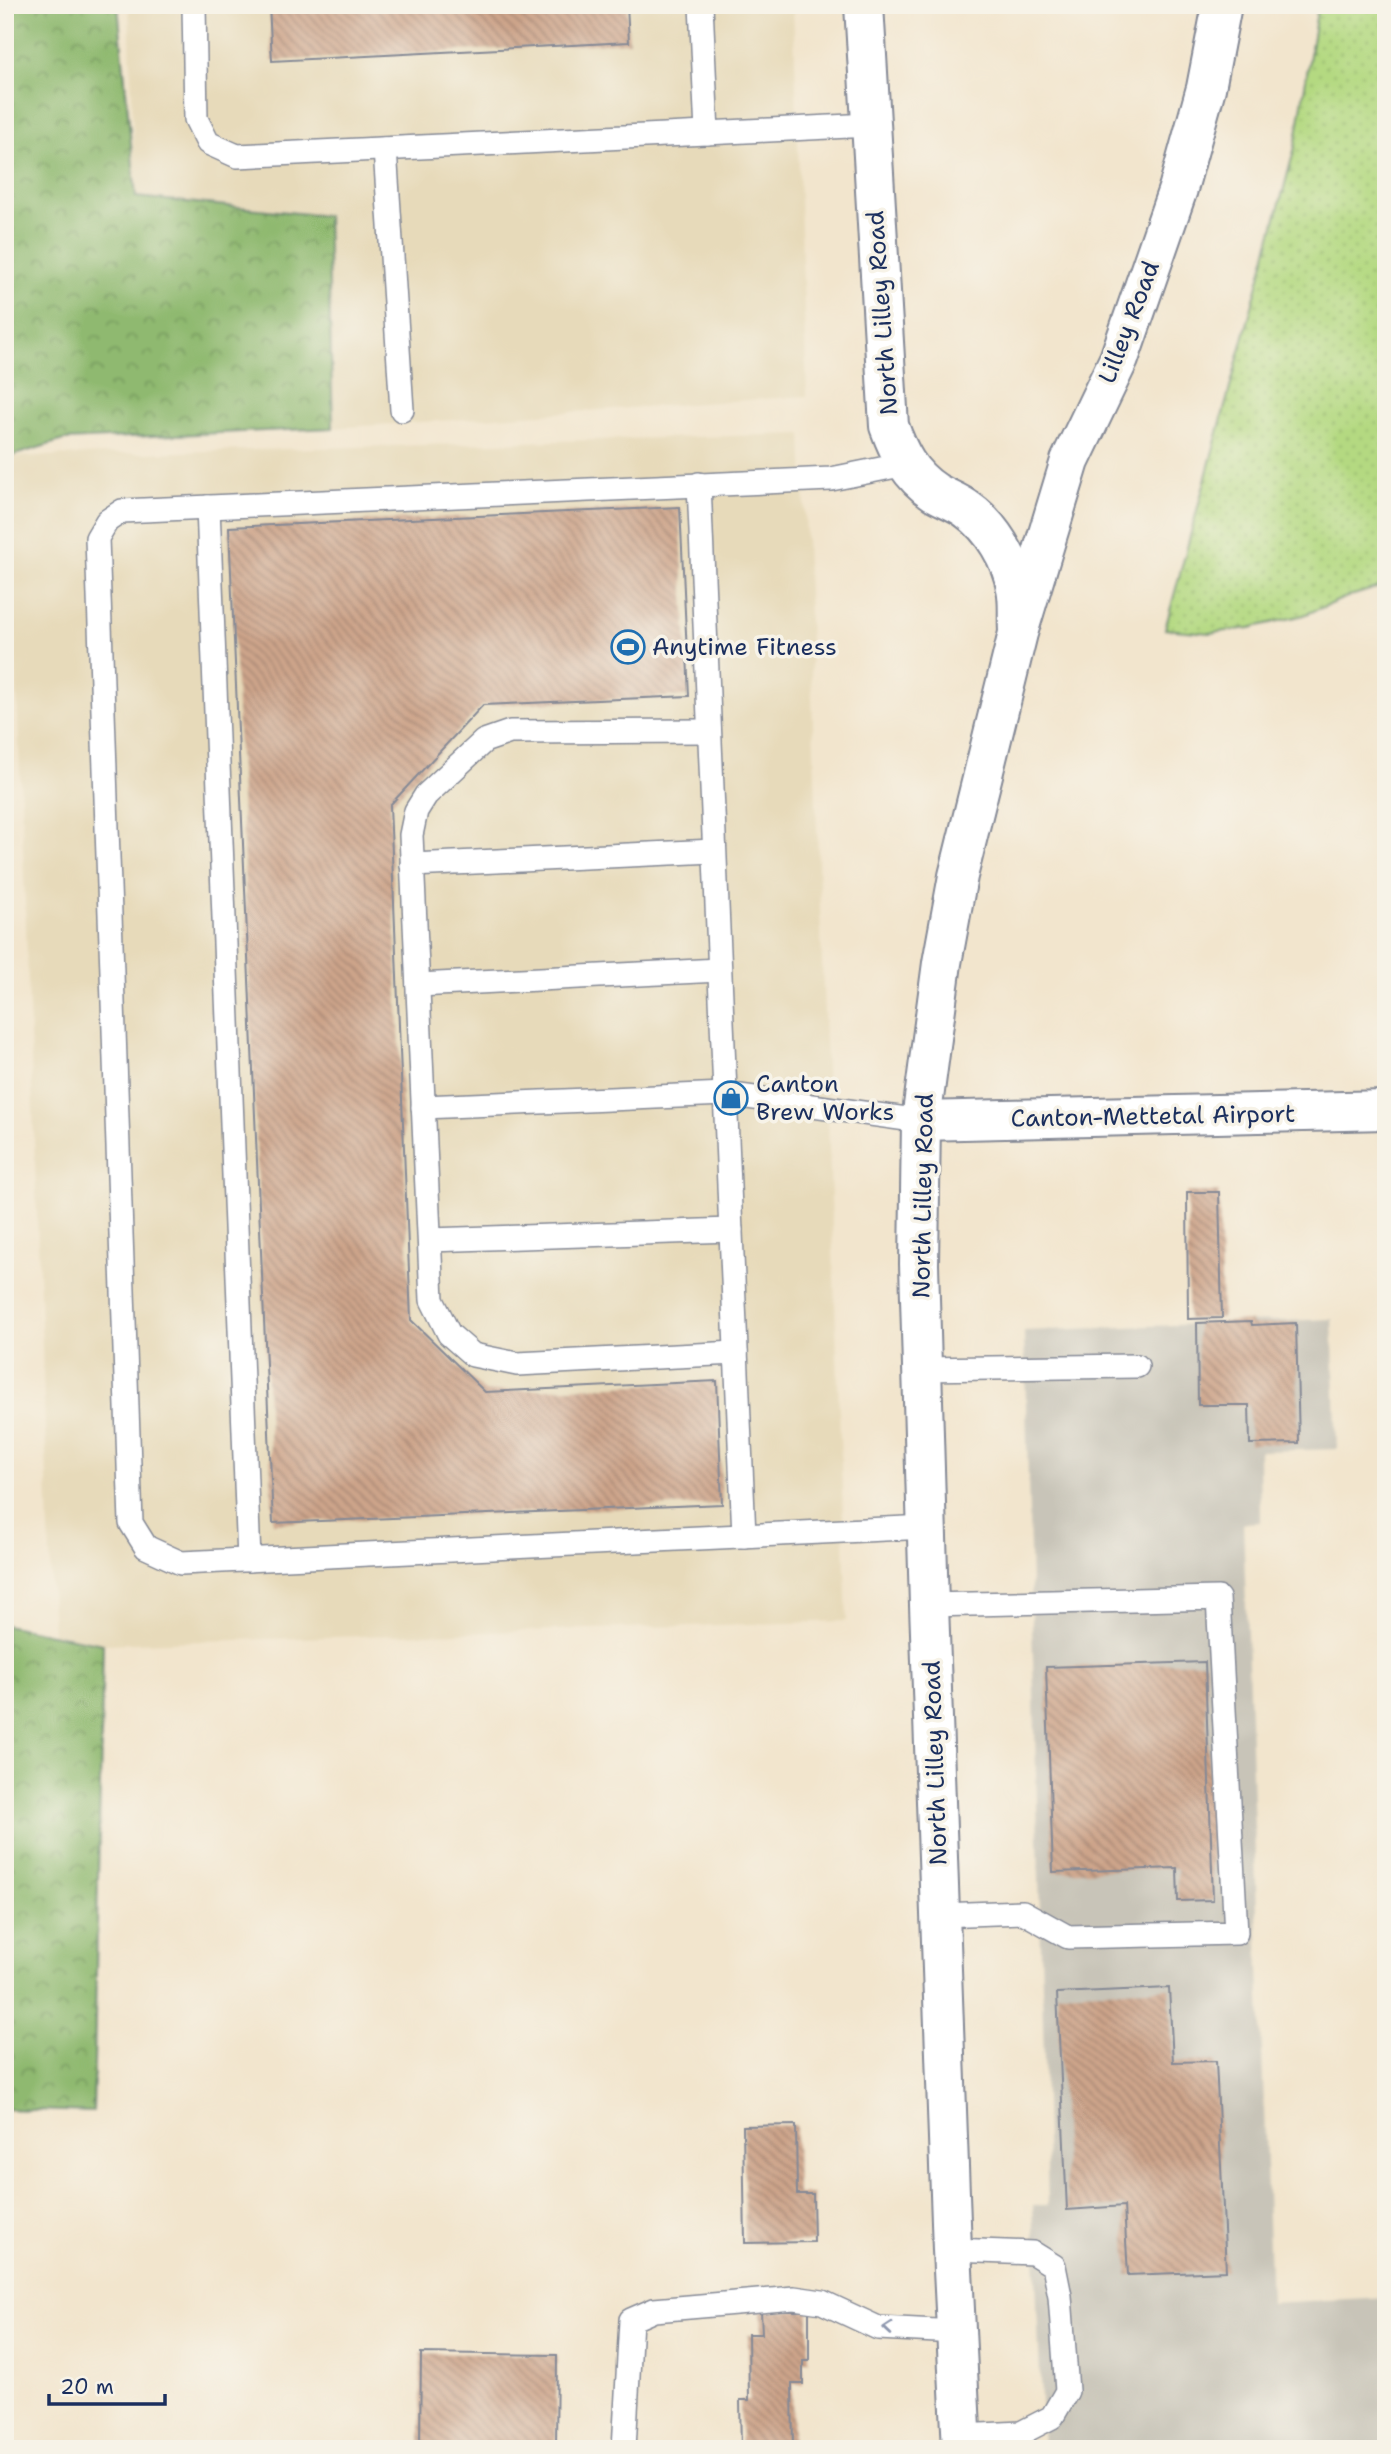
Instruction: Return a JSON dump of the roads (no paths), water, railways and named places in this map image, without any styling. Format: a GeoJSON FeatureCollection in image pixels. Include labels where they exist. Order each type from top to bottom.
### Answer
{"type":"FeatureCollection","features":[{"type":"Feature","properties":{"kind":"street","name":"North Lilley Road"},"geometry":{"type":"LineString","coordinates":[[864,5],[889,426],[906,464],[933,491],[967,509],[985,525],[999,544],[1016,588],[1018,633],[958,876],[942,963],[920,1121],[919,1264],[929,1605],[952,2250],[962,2442]]}},
{"type":"Feature","properties":{"kind":"street","name":"Lilley Road"},"geometry":{"type":"LineString","coordinates":[[1018,633],[1070,461],[1119,359],[1178,189],[1206,89],[1222,5]]}},
{"type":"Feature","properties":{"kind":"street","name":"Canton-Mettetal Airport"},"geometry":{"type":"LineString","coordinates":[[920,1121],[1386,1111]]}},
{"type":"Feature","properties":{"kind":"lane"},"geometry":{"type":"LineString","coordinates":[[194,5],[196,118],[208,143],[236,156],[870,125]]}},
{"type":"Feature","properties":{"kind":"lane"},"geometry":{"type":"LineString","coordinates":[[701,5],[707,133]]}},
{"type":"Feature","properties":{"kind":"lane"},"geometry":{"type":"LineString","coordinates":[[385,149],[402,410]]}},
{"type":"Feature","properties":{"kind":"lane"},"geometry":{"type":"LineString","coordinates":[[906,464],[831,479],[122,511],[107,521],[97,538],[131,1523],[146,1547],[181,1563],[927,1527]]}},
{"type":"Feature","properties":{"kind":"lane"},"geometry":{"type":"LineString","coordinates":[[699,484],[744,1536]]}},
{"type":"Feature","properties":{"kind":"lane"},"geometry":{"type":"LineString","coordinates":[[208,507],[249,1560]]}},
{"type":"Feature","properties":{"kind":"lane"},"geometry":{"type":"LineString","coordinates":[[709,730],[510,732],[484,741],[426,795],[416,811],[411,835],[412,865],[432,1300],[449,1334],[473,1355],[517,1364],[736,1353]]}},
{"type":"Feature","properties":{"kind":"lane"},"geometry":{"type":"LineString","coordinates":[[412,865],[714,851]]}},
{"type":"Feature","properties":{"kind":"lane"},"geometry":{"type":"LineString","coordinates":[[418,985],[719,970]]}},
{"type":"Feature","properties":{"kind":"lane"},"geometry":{"type":"LineString","coordinates":[[423,1107],[725,1094],[920,1121]]}},
{"type":"Feature","properties":{"kind":"lane"},"geometry":{"type":"LineString","coordinates":[[430,1240],[731,1230]]}},
{"type":"Feature","properties":{"kind":"lane"},"geometry":{"type":"LineString","coordinates":[[922,1369],[1137,1366]]}},
{"type":"Feature","properties":{"kind":"lane"},"geometry":{"type":"LineString","coordinates":[[929,1605],[1218,1598],[1236,1933],[1069,1937],[1023,1912],[940,1915]]}},
{"type":"Feature","properties":{"kind":"lane"},"geometry":{"type":"LineString","coordinates":[[952,2250],[1033,2253],[1054,2266],[1060,2296],[1067,2391],[1052,2417],[1021,2433],[962,2442]]}},
{"type":"Feature","properties":{"kind":"lane"},"geometry":{"type":"LineString","coordinates":[[624,2449],[631,2320],[654,2310],[794,2298],[822,2302],[878,2328],[957,2332]]}},
{"type":"Feature","properties":{"kind":"place","name":"Anytime Fitness"},"geometry":{"type":"Point","coordinates":[628,647]}},
{"type":"Feature","properties":{"kind":"place","name":"Canton Brew Works"},"geometry":{"type":"Point","coordinates":[731,1098]}}]}
